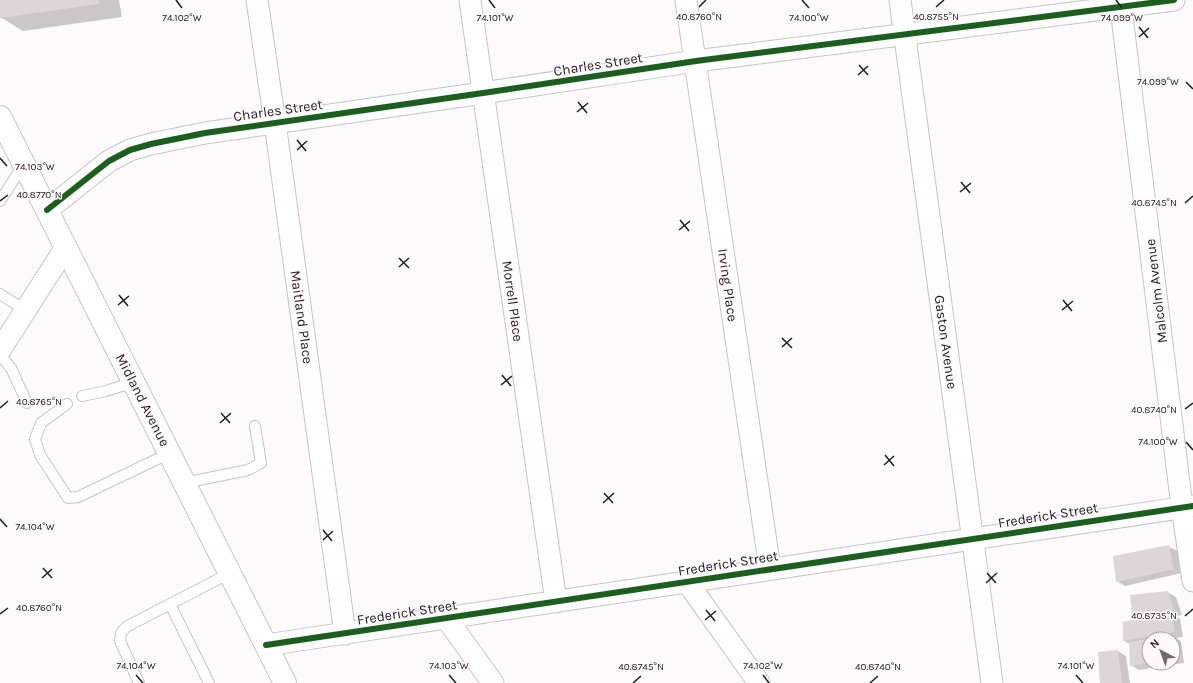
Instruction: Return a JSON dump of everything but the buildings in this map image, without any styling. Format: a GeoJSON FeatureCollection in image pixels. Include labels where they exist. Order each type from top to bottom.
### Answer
{"type":"FeatureCollection","features":[{"type":"Feature","properties":{"kind":"street","name":"Maitland Place"},"geometry":{"type":"LineString","coordinates":[[257,0],[345,634]]}},
{"type":"Feature","properties":{"kind":"street","name":"Morrell Place"},"geometry":{"type":"LineString","coordinates":[[470,0],[556,602]]}},
{"type":"Feature","properties":{"kind":"street","name":"Irving Place"},"geometry":{"type":"LineString","coordinates":[[686,0],[770,569]]}},
{"type":"Feature","properties":{"kind":"street","name":"Gaston Avenue"},"geometry":{"type":"LineString","coordinates":[[900,0],[992,683]]}},
{"type":"Feature","properties":{"kind":"street","name":"Charles Street"},"geometry":{"type":"LineString","coordinates":[[47,210],[109,161],[130,150],[151,144],[205,133],[696,61],[1120,4],[1174,0]]}},
{"type":"Feature","properties":{"kind":"street","name":"Malcolm Avenue"},"geometry":{"type":"LineString","coordinates":[[1120,4],[1188,506],[1193,582]]}},
{"type":"Feature","properties":{"kind":"street","name":"Midland Avenue"},"geometry":{"type":"LineString","coordinates":[[0,117],[285,683]]}},
{"type":"Feature","properties":{"kind":"street"},"geometry":{"type":"LineString","coordinates":[[0,350],[66,247]]}},
{"type":"Feature","properties":{"kind":"street","name":"Frederick Street"},"geometry":{"type":"LineString","coordinates":[[266,645],[1188,506]]}},
{"type":"Feature","properties":{"kind":"street"},"geometry":{"type":"LineString","coordinates":[[687,582],[759,683]]}},
{"type":"Feature","properties":{"kind":"street"},"geometry":{"type":"LineString","coordinates":[[446,618],[493,683]]}},
{"type":"Feature","properties":{"kind":"lane"},"geometry":{"type":"LineString","coordinates":[[0,201],[24,164]]}},
{"type":"Feature","properties":{"kind":"lane"},"geometry":{"type":"LineString","coordinates":[[0,294],[25,310]]}},
{"type":"Feature","properties":{"kind":"lane"},"geometry":{"type":"LineString","coordinates":[[0,355],[11,368],[26,403]]}},
{"type":"Feature","properties":{"kind":"lane"},"geometry":{"type":"LineString","coordinates":[[82,396],[106,391],[134,382]]}},
{"type":"Feature","properties":{"kind":"lane"},"geometry":{"type":"LineString","coordinates":[[67,404],[41,423],[35,440],[40,455],[68,498],[78,497],[170,454]]}},
{"type":"Feature","properties":{"kind":"lane"},"geometry":{"type":"LineString","coordinates":[[184,483],[248,470],[261,463],[255,426]]}},
{"type":"Feature","properties":{"kind":"lane"},"geometry":{"type":"LineString","coordinates":[[139,683],[120,641],[121,633],[126,627],[230,573]]}},
{"type":"Feature","properties":{"kind":"lane"},"geometry":{"type":"LineString","coordinates":[[170,604],[209,683]]}},
{"type":"Feature","properties":{"kind":"cycle path"},"geometry":{"type":"LineString","coordinates":[[47,210],[109,161],[130,150],[151,144],[205,133],[696,61],[1174,0]]}},
{"type":"Feature","properties":{"kind":"cycle path"},"geometry":{"type":"LineString","coordinates":[[266,645],[1193,506]]}}]}
